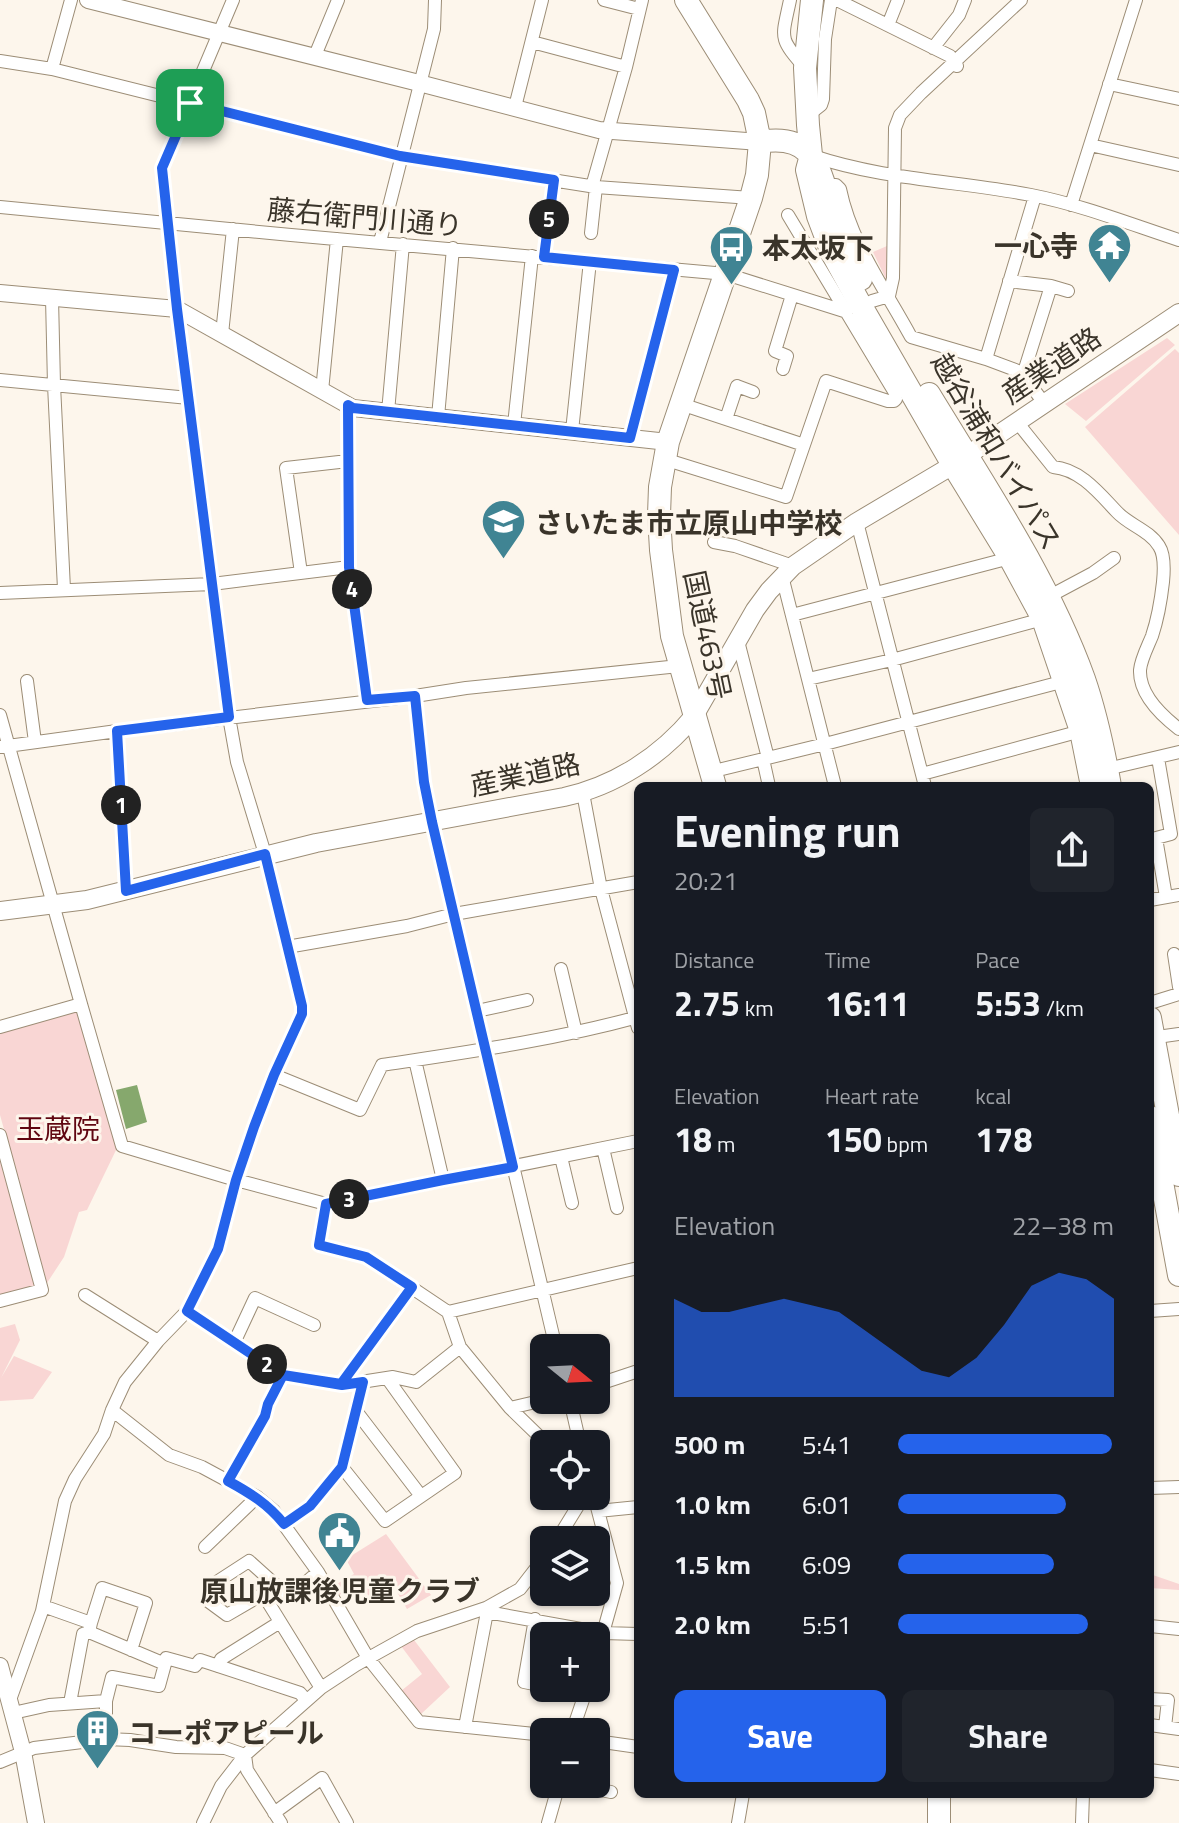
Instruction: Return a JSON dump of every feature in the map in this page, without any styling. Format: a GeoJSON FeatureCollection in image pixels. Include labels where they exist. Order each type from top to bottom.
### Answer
{"type":"FeatureCollection","features":[{"type":"Feature","properties":{"kind":"highway","name":"国道463号"},"geometry":{"type":"LineString","coordinates":[[686,0],[748,100],[760,142],[751,198],[666,450],[659,515],[672,636],[712,779]]}},
{"type":"Feature","properties":{"kind":"highway","name":"越谷浦和バイパス"},"geometry":{"type":"LineString","coordinates":[[812,0],[805,68],[811,155],[807,170],[818,216],[832,253],[866,303],[960,461],[1043,619],[1081,731],[1103,780]]}},
{"type":"Feature","properties":{"kind":"highway"},"geometry":{"type":"LineString","coordinates":[[760,142],[775,139],[799,145],[811,155]]}},
{"type":"Feature","properties":{"kind":"highway","name":"越谷浦和バイパス"},"geometry":{"type":"LineString","coordinates":[[811,155],[820,168],[866,303]]}},
{"type":"Feature","properties":{"kind":"highway","name":"越谷浦和バイパス"},"geometry":{"type":"LineString","coordinates":[[960,461],[1031,563],[1048,597],[1084,681],[1103,780]]}},
{"type":"Feature","properties":{"kind":"highway"},"geometry":{"type":"LineString","coordinates":[[1154,1046],[1179,1175]]}},
{"type":"Feature","properties":{"kind":"highway"},"geometry":{"type":"LineString","coordinates":[[1154,1155],[1176,1244],[1179,1275]]}},
{"type":"Feature","properties":{"kind":"highway"},"geometry":{"type":"LineString","coordinates":[[939,1798],[939,1823]]}},
{"type":"Feature","properties":{"kind":"main road","name":"産業道路"},"geometry":{"type":"LineString","coordinates":[[0,911],[126,891],[265,854],[583,793],[610,782],[638,767],[671,741],[694,716],[755,610],[787,571],[857,522],[960,461],[1179,313]]}},
{"type":"Feature","properties":{"kind":"street"},"geometry":{"type":"LineString","coordinates":[[52,69],[71,0]]}},
{"type":"Feature","properties":{"kind":"street"},"geometry":{"type":"LineString","coordinates":[[88,0],[607,131],[760,142]]}},
{"type":"Feature","properties":{"kind":"street"},"geometry":{"type":"LineString","coordinates":[[11,1707],[43,1606],[65,1501],[75,1479],[104,1434],[125,1382],[187,1311],[218,1249],[254,1127],[302,1014],[265,854],[237,762],[229,717],[162,168],[233,0]]}},
{"type":"Feature","properties":{"kind":"street"},"geometry":{"type":"LineString","coordinates":[[314,58],[338,0]]}},
{"type":"Feature","properties":{"kind":"street"},"geometry":{"type":"LineString","coordinates":[[380,242],[434,29],[435,0]]}},
{"type":"Feature","properties":{"kind":"street"},"geometry":{"type":"LineString","coordinates":[[515,107],[542,0]]}},
{"type":"Feature","properties":{"kind":"street"},"geometry":{"type":"LineString","coordinates":[[591,233],[596,187],[593,183],[641,4],[604,0]]}},
{"type":"Feature","properties":{"kind":"street"},"geometry":{"type":"LineString","coordinates":[[790,0],[784,41],[805,68]]}},
{"type":"Feature","properties":{"kind":"street"},"geometry":{"type":"LineString","coordinates":[[807,116],[821,105],[823,99],[825,39],[834,0],[950,56],[955,64]]}},
{"type":"Feature","properties":{"kind":"street"},"geometry":{"type":"LineString","coordinates":[[888,25],[898,0]]}},
{"type":"Feature","properties":{"kind":"street"},"geometry":{"type":"LineString","coordinates":[[933,48],[959,15],[965,0]]}},
{"type":"Feature","properties":{"kind":"street"},"geometry":{"type":"LineString","coordinates":[[866,303],[893,278],[895,128],[900,115],[1021,0]]}},
{"type":"Feature","properties":{"kind":"street"},"geometry":{"type":"LineString","coordinates":[[1071,205],[1136,0]]}},
{"type":"Feature","properties":{"kind":"street"},"geometry":{"type":"LineString","coordinates":[[532,42],[626,67]]}},
{"type":"Feature","properties":{"kind":"street"},"geometry":{"type":"LineString","coordinates":[[0,61],[52,69],[400,156],[596,187],[751,198]]}},
{"type":"Feature","properties":{"kind":"street"},"geometry":{"type":"LineString","coordinates":[[1109,84],[1179,99]]}},
{"type":"Feature","properties":{"kind":"street"},"geometry":{"type":"LineString","coordinates":[[1090,145],[1179,165]]}},
{"type":"Feature","properties":{"kind":"street"},"geometry":{"type":"LineString","coordinates":[[811,155],[894,175],[1035,196],[1179,240]]}},
{"type":"Feature","properties":{"kind":"street"},"geometry":{"type":"LineString","coordinates":[[514,425],[538,257],[554,180]]}},
{"type":"Feature","properties":{"kind":"street"},"geometry":{"type":"LineString","coordinates":[[986,359],[1035,196]]}},
{"type":"Feature","properties":{"kind":"street","name":"藤右衛門川通り"},"geometry":{"type":"LineString","coordinates":[[0,207],[726,274],[792,295],[866,303]]}},
{"type":"Feature","properties":{"kind":"street"},"geometry":{"type":"LineString","coordinates":[[788,215],[866,303],[911,337],[1018,371],[1044,403]]}},
{"type":"Feature","properties":{"kind":"street"},"geometry":{"type":"LineString","coordinates":[[222,334],[233,229]]}},
{"type":"Feature","properties":{"kind":"street"},"geometry":{"type":"LineString","coordinates":[[322,391],[337,239]]}},
{"type":"Feature","properties":{"kind":"street"},"geometry":{"type":"LineString","coordinates":[[388,412],[403,244]]}},
{"type":"Feature","properties":{"kind":"street"},"geometry":{"type":"LineString","coordinates":[[438,417],[453,248]]}},
{"type":"Feature","properties":{"kind":"street"},"geometry":{"type":"LineString","coordinates":[[572,431],[590,261]]}},
{"type":"Feature","properties":{"kind":"street"},"geometry":{"type":"LineString","coordinates":[[630,438],[674,270]]}},
{"type":"Feature","properties":{"kind":"street"},"geometry":{"type":"LineString","coordinates":[[1009,281],[1068,291]]}},
{"type":"Feature","properties":{"kind":"street"},"geometry":{"type":"LineString","coordinates":[[1023,375],[1051,286]]}},
{"type":"Feature","properties":{"kind":"street"},"geometry":{"type":"LineString","coordinates":[[0,293],[177,309],[353,408],[630,438],[786,497],[826,381],[888,401],[896,399],[866,303]]}},
{"type":"Feature","properties":{"kind":"street"},"geometry":{"type":"LineString","coordinates":[[783,369],[787,356],[775,351],[792,295]]}},
{"type":"Feature","properties":{"kind":"street"},"geometry":{"type":"LineString","coordinates":[[52,298],[64,589]]}},
{"type":"Feature","properties":{"kind":"street"},"geometry":{"type":"LineString","coordinates":[[0,380],[189,398]]}},
{"type":"Feature","properties":{"kind":"street"},"geometry":{"type":"LineString","coordinates":[[726,419],[737,386],[753,392]]}},
{"type":"Feature","properties":{"kind":"street"},"geometry":{"type":"LineString","coordinates":[[681,404],[804,445]]}},
{"type":"Feature","properties":{"kind":"street"},"geometry":{"type":"LineString","coordinates":[[348,405],[349,567],[367,700]]}},
{"type":"Feature","properties":{"kind":"street"},"geometry":{"type":"LineString","coordinates":[[1017,422],[1053,467],[1064,468],[1093,486],[1120,515],[1161,547],[1165,571],[1161,601],[1140,669],[1143,691],[1160,713],[1179,729]]}},
{"type":"Feature","properties":{"kind":"street"},"geometry":{"type":"LineString","coordinates":[[301,573],[286,468],[348,461]]}},
{"type":"Feature","properties":{"kind":"street"},"geometry":{"type":"LineString","coordinates":[[857,522],[923,780],[1081,731]]}},
{"type":"Feature","properties":{"kind":"street"},"geometry":{"type":"LineString","coordinates":[[714,542],[735,546],[787,571],[792,615],[834,782]]}},
{"type":"Feature","properties":{"kind":"street"},"geometry":{"type":"LineString","coordinates":[[792,615],[1010,558]]}},
{"type":"Feature","properties":{"kind":"street"},"geometry":{"type":"LineString","coordinates":[[1048,597],[1114,558]]}},
{"type":"Feature","properties":{"kind":"street"},"geometry":{"type":"LineString","coordinates":[[0,593],[212,584],[349,567]]}},
{"type":"Feature","properties":{"kind":"street"},"geometry":{"type":"LineString","coordinates":[[808,679],[1043,619]]}},
{"type":"Feature","properties":{"kind":"street"},"geometry":{"type":"LineString","coordinates":[[738,641],[766,758],[769,782]]}},
{"type":"Feature","properties":{"kind":"street"},"geometry":{"type":"LineString","coordinates":[[4,746],[466,688],[679,666]]}},
{"type":"Feature","properties":{"kind":"street"},"geometry":{"type":"LineString","coordinates":[[27,681],[35,742]]}},
{"type":"Feature","properties":{"kind":"street"},"geometry":{"type":"LineString","coordinates":[[712,779],[766,758],[1065,681]]}},
{"type":"Feature","properties":{"kind":"street"},"geometry":{"type":"LineString","coordinates":[[415,696],[424,782],[432,822],[553,1334]]}},
{"type":"Feature","properties":{"kind":"street"},"geometry":{"type":"LineString","coordinates":[[0,715],[4,746],[122,1146],[326,1204],[634,1142]]}},
{"type":"Feature","properties":{"kind":"street"},"geometry":{"type":"LineString","coordinates":[[117,731],[126,891]]}},
{"type":"Feature","properties":{"kind":"street"},"geometry":{"type":"LineString","coordinates":[[1103,780],[1179,752]]}},
{"type":"Feature","properties":{"kind":"street"},"geometry":{"type":"LineString","coordinates":[[1158,758],[1171,834],[1156,838],[1172,896]]}},
{"type":"Feature","properties":{"kind":"street"},"geometry":{"type":"LineString","coordinates":[[583,793],[601,889],[634,1010]]}},
{"type":"Feature","properties":{"kind":"street"},"geometry":{"type":"LineString","coordinates":[[287,947],[634,883]]}},
{"type":"Feature","properties":{"kind":"street"},"geometry":{"type":"LineString","coordinates":[[1174,954],[1179,984]]}},
{"type":"Feature","properties":{"kind":"street"},"geometry":{"type":"LineString","coordinates":[[561,969],[576,1033]]}},
{"type":"Feature","properties":{"kind":"street"},"geometry":{"type":"LineString","coordinates":[[1154,1002],[1179,994]]}},
{"type":"Feature","properties":{"kind":"street"},"geometry":{"type":"LineString","coordinates":[[477,1011],[527,1000]]}},
{"type":"Feature","properties":{"kind":"street"},"geometry":{"type":"LineString","coordinates":[[0,1027],[81,1004]]}},
{"type":"Feature","properties":{"kind":"street"},"geometry":{"type":"LineString","coordinates":[[274,1075],[360,1110],[382,1065],[486,1050],[634,1022]]}},
{"type":"Feature","properties":{"kind":"street"},"geometry":{"type":"LineString","coordinates":[[1154,1031],[1179,1034]]}},
{"type":"Feature","properties":{"kind":"street"},"geometry":{"type":"LineString","coordinates":[[415,1060],[443,1180]]}},
{"type":"Feature","properties":{"kind":"street"},"geometry":{"type":"LineString","coordinates":[[0,1135],[42,1290],[0,1301]]}},
{"type":"Feature","properties":{"kind":"street"},"geometry":{"type":"LineString","coordinates":[[603,1148],[617,1208]]}},
{"type":"Feature","properties":{"kind":"street"},"geometry":{"type":"LineString","coordinates":[[561,1157],[572,1203]]}},
{"type":"Feature","properties":{"kind":"street"},"geometry":{"type":"LineString","coordinates":[[326,1204],[319,1245],[366,1257],[448,1312],[460,1347],[510,1408],[533,1430]]}},
{"type":"Feature","properties":{"kind":"street"},"geometry":{"type":"LineString","coordinates":[[448,1312],[634,1269]]}},
{"type":"Feature","properties":{"kind":"street"},"geometry":{"type":"LineString","coordinates":[[341,1384],[412,1287]]}},
{"type":"Feature","properties":{"kind":"street"},"geometry":{"type":"LineString","coordinates":[[85,1295],[158,1341]]}},
{"type":"Feature","properties":{"kind":"street"},"geometry":{"type":"LineString","coordinates":[[234,1343],[255,1298],[314,1325]]}},
{"type":"Feature","properties":{"kind":"street"},"geometry":{"type":"LineString","coordinates":[[1154,1311],[1179,1309]]}},
{"type":"Feature","properties":{"kind":"street"},"geometry":{"type":"LineString","coordinates":[[187,1311],[283,1375],[341,1384],[393,1377],[416,1382],[460,1347]]}},
{"type":"Feature","properties":{"kind":"street"},"geometry":{"type":"LineString","coordinates":[[610,1380],[634,1372]]}},
{"type":"Feature","properties":{"kind":"street"},"geometry":{"type":"LineString","coordinates":[[228,1481],[265,1416],[283,1375]]}},
{"type":"Feature","properties":{"kind":"street"},"geometry":{"type":"LineString","coordinates":[[342,1467],[385,1521],[455,1473],[387,1378]]}},
{"type":"Feature","properties":{"kind":"street"},"geometry":{"type":"LineString","coordinates":[[284,1524],[310,1506],[342,1467],[363,1382]]}},
{"type":"Feature","properties":{"kind":"street"},"geometry":{"type":"LineString","coordinates":[[510,1408],[530,1403]]}},
{"type":"Feature","properties":{"kind":"street"},"geometry":{"type":"LineString","coordinates":[[112,1410],[169,1455],[202,1467],[257,1497],[274,1511],[318,1572],[368,1658],[419,1722],[530,1734]]}},
{"type":"Feature","properties":{"kind":"street"},"geometry":{"type":"LineString","coordinates":[[356,1411],[421,1496]]}},
{"type":"Feature","properties":{"kind":"street"},"geometry":{"type":"LineString","coordinates":[[1154,1488],[1179,1487]]}},
{"type":"Feature","properties":{"kind":"street"},"geometry":{"type":"LineString","coordinates":[[205,1547],[257,1497]]}},
{"type":"Feature","properties":{"kind":"street"},"geometry":{"type":"LineString","coordinates":[[606,1622],[617,1583],[598,1511],[634,1507]]}},
{"type":"Feature","properties":{"kind":"street"},"geometry":{"type":"LineString","coordinates":[[318,1572],[289,1597],[249,1561],[212,1585],[208,1601],[227,1615],[263,1594],[321,1688]]}},
{"type":"Feature","properties":{"kind":"street"},"geometry":{"type":"LineString","coordinates":[[203,1823],[221,1786],[245,1755],[321,1688],[417,1631],[486,1610],[520,1589],[530,1576]]}},
{"type":"Feature","properties":{"kind":"street"},"geometry":{"type":"LineString","coordinates":[[70,1703],[83,1634],[90,1627],[102,1588],[146,1603],[131,1650]]}},
{"type":"Feature","properties":{"kind":"street"},"geometry":{"type":"LineString","coordinates":[[43,1606],[163,1663]]}},
{"type":"Feature","properties":{"kind":"street"},"geometry":{"type":"LineString","coordinates":[[486,1610],[550,1622]]}},
{"type":"Feature","properties":{"kind":"street"},"geometry":{"type":"LineString","coordinates":[[465,1727],[486,1610]]}},
{"type":"Feature","properties":{"kind":"street"},"geometry":{"type":"LineString","coordinates":[[218,1666],[221,1659],[280,1622]]}},
{"type":"Feature","properties":{"kind":"street"},"geometry":{"type":"LineString","coordinates":[[1154,1626],[1179,1629]]}},
{"type":"Feature","properties":{"kind":"street"},"geometry":{"type":"LineString","coordinates":[[610,1633],[634,1634]]}},
{"type":"Feature","properties":{"kind":"street"},"geometry":{"type":"LineString","coordinates":[[530,1648],[524,1682],[530,1683]]}},
{"type":"Feature","properties":{"kind":"street"},"geometry":{"type":"LineString","coordinates":[[106,1725],[106,1701],[112,1677],[159,1686],[166,1658],[195,1666],[200,1660],[300,1693],[306,1700]]}},
{"type":"Feature","properties":{"kind":"street"},"geometry":{"type":"LineString","coordinates":[[0,1666],[23,1752],[36,1823]]}},
{"type":"Feature","properties":{"kind":"street"},"geometry":{"type":"LineString","coordinates":[[1154,1699],[1168,1700],[1165,1727]]}},
{"type":"Feature","properties":{"kind":"street"},"geometry":{"type":"LineString","coordinates":[[11,1707],[106,1701]]}},
{"type":"Feature","properties":{"kind":"street"},"geometry":{"type":"LineString","coordinates":[[1154,1726],[1179,1729]]}},
{"type":"Feature","properties":{"kind":"street"},"geometry":{"type":"LineString","coordinates":[[0,1762],[34,1748],[106,1739],[176,1747],[225,1748],[245,1755]]}},
{"type":"Feature","properties":{"kind":"street"},"geometry":{"type":"LineString","coordinates":[[610,1743],[634,1746]]}},
{"type":"Feature","properties":{"kind":"street"},"geometry":{"type":"LineString","coordinates":[[245,1755],[247,1770],[277,1818],[322,1778],[347,1823]]}},
{"type":"Feature","properties":{"kind":"street"},"geometry":{"type":"LineString","coordinates":[[1154,1771],[1179,1774]]}},
{"type":"Feature","properties":{"kind":"street"},"geometry":{"type":"LineString","coordinates":[[548,1823],[555,1798]]}},
{"type":"Feature","properties":{"kind":"street"},"geometry":{"type":"LineString","coordinates":[[738,1823],[742,1798]]}},
{"type":"Feature","properties":{"kind":"street"},"geometry":{"type":"LineString","coordinates":[[1082,1823],[1083,1798]]}},
{"type":"Feature","properties":{"kind":"green space"},"geometry":{"type":"Polygon","coordinates":[[[887,246],[887,281],[873,252],[887,246]]]}},
{"type":"Feature","properties":{"kind":"green space"},"geometry":{"type":"Polygon","coordinates":[[[1167,338],[1175,345],[1086,421],[1065,404],[1167,338]]]}},
{"type":"Feature","properties":{"kind":"green space"},"geometry":{"type":"Polygon","coordinates":[[[1175,349],[1179,353],[1179,535],[1085,427],[1175,349]]]}},
{"type":"Feature","properties":{"kind":"green space","name":"玉蔵院"},"geometry":{"type":"Polygon","coordinates":[[[78,1009],[118,1146],[87,1210],[79,1212],[64,1257],[47,1283],[0,1115],[0,1031],[78,1009]]]}},
{"type":"Feature","properties":{"kind":"green space"},"geometry":{"type":"Polygon","coordinates":[[[0,1156],[36,1287],[0,1297],[0,1156]]]}},
{"type":"Feature","properties":{"kind":"green space"},"geometry":{"type":"Polygon","coordinates":[[[15,1324],[20,1340],[1,1378],[14,1356],[52,1372],[33,1399],[0,1401],[0,1328],[15,1324]]]}},
{"type":"Feature","properties":{"kind":"green space"},"geometry":{"type":"Polygon","coordinates":[[[386,1534],[431,1595],[407,1609],[394,1587],[371,1599],[360,1584],[339,1595],[335,1585],[354,1574],[346,1559],[386,1534]]]}},
{"type":"Feature","properties":{"kind":"green space"},"geometry":{"type":"Polygon","coordinates":[[[1154,1575],[1179,1584],[1179,1590],[1154,1588],[1154,1575]]]}},
{"type":"Feature","properties":{"kind":"green space"},"geometry":{"type":"Polygon","coordinates":[[[414,1640],[450,1687],[420,1715],[401,1691],[422,1674],[401,1646],[414,1640]]]}},
{"type":"Feature","properties":{"kind":"shaded area"},"geometry":{"type":"Polygon","coordinates":[[[137,1085],[147,1122],[126,1129],[116,1090],[137,1085]]]}},
{"type":"Feature","properties":{"kind":"place","name":"一心寺"},"geometry":{"type":"Point","coordinates":[1109,284]}},
{"type":"Feature","properties":{"kind":"place","name":"本太坂下"},"geometry":{"type":"Point","coordinates":[731,286]}},
{"type":"Feature","properties":{"kind":"place","name":"さいたま市立原山中学校"},"geometry":{"type":"Point","coordinates":[504,561]}},
{"type":"Feature","properties":{"kind":"place","name":"原山放課後児童クラブ"},"geometry":{"type":"Point","coordinates":[340,1572]}},
{"type":"Feature","properties":{"kind":"place","name":"コーポアピール"},"geometry":{"type":"Point","coordinates":[97,1771]}},
{"type":"Feature","properties":{"kind":"route"},"geometry":{"type":"LineString","coordinates":[[190,103],[162,168],[229,717],[117,731],[126,891],[265,854],[302,1014],[254,1127],[218,1249],[187,1311],[283,1375],[342,1385],[363,1382],[342,1467],[310,1506],[284,1524],[257,1497],[228,1481],[265,1416],[283,1375],[341,1384],[412,1287],[366,1257],[319,1245],[326,1204],[513,1167],[432,822],[424,782],[415,696],[367,700],[349,567],[348,405],[630,438],[674,270],[544,257],[554,180],[400,156],[190,103]]}}]}
